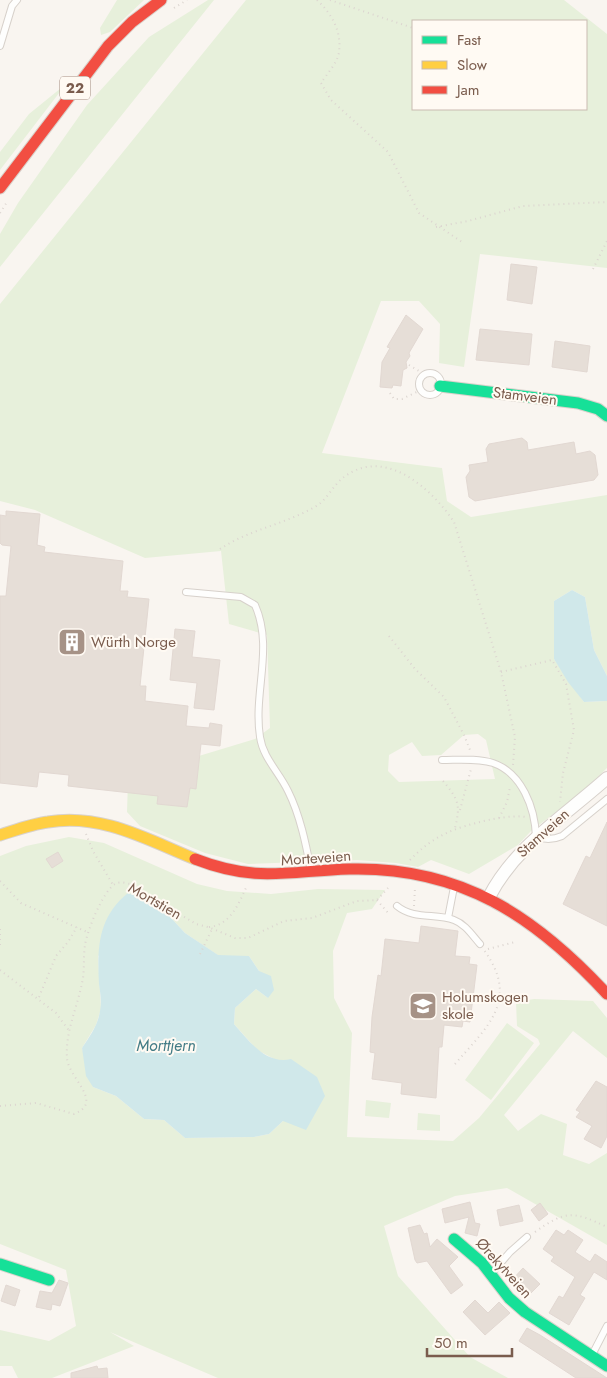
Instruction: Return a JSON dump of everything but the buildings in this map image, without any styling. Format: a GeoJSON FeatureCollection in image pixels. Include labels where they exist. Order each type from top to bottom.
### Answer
{"type":"FeatureCollection","features":[{"type":"Feature","properties":{"kind":"street","name":"22"},"geometry":{"type":"LineString","coordinates":[[0,188],[108,46],[137,18],[161,0]]}},
{"type":"Feature","properties":{"kind":"street","name":"Stamveien"},"geometry":{"type":"LineString","coordinates":[[440,386],[578,403],[598,409],[607,416]]}},
{"type":"Feature","properties":{"kind":"street","name":"Stamveien"},"geometry":{"type":"LineString","coordinates":[[489,897],[506,868],[536,837],[607,778]]}},
{"type":"Feature","properties":{"kind":"street","name":"Morteveien"},"geometry":{"type":"LineString","coordinates":[[0,835],[54,821],[98,822],[134,832],[209,864],[236,872],[269,876],[311,872],[370,870],[425,876],[455,883],[489,897],[526,919],[560,944],[607,994]]}},
{"type":"Feature","properties":{"kind":"street","name":"Ørekytveien"},"geometry":{"type":"LineString","coordinates":[[454,1239],[466,1247],[492,1274],[509,1298],[525,1312],[607,1366]]}},
{"type":"Feature","properties":{"kind":"street"},"geometry":{"type":"LineString","coordinates":[[0,1264],[49,1280]]}},
{"type":"Feature","properties":{"kind":"lane"},"geometry":{"type":"LineString","coordinates":[[0,46],[12,6],[17,0]]}},
{"type":"Feature","properties":{"kind":"lane"},"geometry":{"type":"LineString","coordinates":[[424,374],[436,375],[440,386],[438,391],[430,395],[420,390],[419,381],[424,374]]}},
{"type":"Feature","properties":{"kind":"lane"},"geometry":{"type":"LineString","coordinates":[[186,592],[241,597],[255,605],[264,638],[260,738],[266,757],[282,780],[294,805],[306,844],[311,872]]}},
{"type":"Feature","properties":{"kind":"lane"},"geometry":{"type":"LineString","coordinates":[[442,760],[492,762],[513,774],[526,794],[534,819],[536,837],[554,839],[562,836],[607,799]]}},
{"type":"Feature","properties":{"kind":"lane"},"geometry":{"type":"LineString","coordinates":[[448,918],[455,883]]}},
{"type":"Feature","properties":{"kind":"lane"},"geometry":{"type":"LineString","coordinates":[[397,906],[413,914],[448,918],[465,927],[482,947]]}},
{"type":"Feature","properties":{"kind":"lane"},"geometry":{"type":"LineString","coordinates":[[492,1274],[510,1252],[527,1238]]}},
{"type":"Feature","properties":{"kind":"lane"},"geometry":{"type":"LineString","coordinates":[[592,1356],[607,1326]]}},
{"type":"Feature","properties":{"kind":"path"},"geometry":{"type":"LineString","coordinates":[[317,0],[337,27],[339,53],[322,82],[331,100],[388,152],[419,214],[462,242]]}},
{"type":"Feature","properties":{"kind":"path"},"geometry":{"type":"LineString","coordinates":[[330,0],[412,28]]}},
{"type":"Feature","properties":{"kind":"path"},"geometry":{"type":"LineString","coordinates":[[436,226],[468,221],[523,206],[607,202]]}},
{"type":"Feature","properties":{"kind":"path"},"geometry":{"type":"LineString","coordinates":[[593,269],[607,241]]}},
{"type":"Feature","properties":{"kind":"path"},"geometry":{"type":"LineString","coordinates":[[409,365],[424,374]]}},
{"type":"Feature","properties":{"kind":"path"},"geometry":{"type":"LineString","coordinates":[[390,393],[394,399],[402,399],[420,390]]}},
{"type":"Feature","properties":{"kind":"path"},"geometry":{"type":"LineString","coordinates":[[220,549],[238,537],[287,520],[319,504],[343,477],[363,467],[381,466],[401,472],[422,485],[443,506],[454,522],[501,672],[515,737],[513,774],[507,802],[500,818]]}},
{"type":"Feature","properties":{"kind":"path"},"geometry":{"type":"LineString","coordinates":[[389,636],[415,669],[444,697],[464,735],[473,760],[470,780],[455,828]]}},
{"type":"Feature","properties":{"kind":"path"},"geometry":{"type":"LineString","coordinates":[[501,672],[552,660],[566,684],[574,730],[563,773],[558,818]]}},
{"type":"Feature","properties":{"kind":"path"},"geometry":{"type":"LineString","coordinates":[[443,781],[456,797],[460,810]]}},
{"type":"Feature","properties":{"kind":"path"},"geometry":{"type":"LineString","coordinates":[[407,863],[423,846],[455,828],[517,816],[534,819]]}},
{"type":"Feature","properties":{"kind":"path"},"geometry":{"type":"LineString","coordinates":[[85,832],[93,851],[113,885]]}},
{"type":"Feature","properties":{"kind":"path"},"geometry":{"type":"LineString","coordinates":[[0,881],[21,903],[88,932]]}},
{"type":"Feature","properties":{"kind":"path","name":"Mortstien"},"geometry":{"type":"LineString","coordinates":[[0,1106],[44,1104],[74,1114],[84,1109],[87,1103],[86,1094],[68,1068],[67,1050],[83,982],[88,932],[106,894],[118,882],[130,884],[196,924],[235,938],[248,938],[284,920],[312,918],[357,901],[377,900]]}},
{"type":"Feature","properties":{"kind":"path"},"geometry":{"type":"LineString","coordinates":[[208,927],[221,924],[228,918],[248,886]]}},
{"type":"Feature","properties":{"kind":"path"},"geometry":{"type":"LineString","coordinates":[[413,914],[416,886]]}},
{"type":"Feature","properties":{"kind":"path"},"geometry":{"type":"LineString","coordinates":[[388,888],[377,900],[389,914]]}},
{"type":"Feature","properties":{"kind":"path"},"geometry":{"type":"LineString","coordinates":[[39,998],[56,956],[68,942],[77,927]]}},
{"type":"Feature","properties":{"kind":"path"},"geometry":{"type":"LineString","coordinates":[[0,929],[0,948]]}},
{"type":"Feature","properties":{"kind":"path"},"geometry":{"type":"LineString","coordinates":[[200,954],[212,929]]}},
{"type":"Feature","properties":{"kind":"path"},"geometry":{"type":"LineString","coordinates":[[455,1064],[490,1023],[499,1006],[498,973],[482,947],[515,942]]}},
{"type":"Feature","properties":{"kind":"path"},"geometry":{"type":"LineString","coordinates":[[0,970],[39,998],[56,1013],[70,1032]]}},
{"type":"Feature","properties":{"kind":"path"},"geometry":{"type":"LineString","coordinates":[[527,1238],[556,1218],[569,1213],[581,1215],[607,1227]]}},
{"type":"Feature","properties":{"kind":"green space"},"geometry":{"type":"Polygon","coordinates":[[[117,0],[144,0],[110,32],[101,35],[100,28],[117,0]]]}},
{"type":"Feature","properties":{"kind":"green space"},"geometry":{"type":"Polygon","coordinates":[[[208,0],[214,0],[0,267],[0,234],[18,203],[87,105],[149,37],[208,0]]]}},
{"type":"Feature","properties":{"kind":"green space"},"geometry":{"type":"Polygon","coordinates":[[[246,0],[564,0],[607,34],[607,268],[480,254],[464,367],[439,363],[440,324],[419,301],[381,301],[322,453],[442,468],[447,501],[471,517],[607,495],[607,676],[594,650],[585,597],[572,590],[554,601],[554,659],[584,702],[607,701],[607,768],[581,793],[531,831],[518,845],[469,874],[431,860],[418,867],[357,860],[248,864],[205,853],[140,826],[127,812],[128,781],[136,775],[255,739],[270,728],[267,635],[229,624],[221,551],[145,558],[35,510],[0,501],[0,304],[246,0]],[[478,734],[464,735],[441,755],[422,756],[412,742],[389,755],[388,771],[399,782],[495,779],[486,740],[478,734]]]}},
{"type":"Feature","properties":{"kind":"green space"},"geometry":{"type":"Polygon","coordinates":[[[66,84],[0,170],[0,152],[29,114],[66,84]]]}},
{"type":"Feature","properties":{"kind":"green space"},"geometry":{"type":"Polygon","coordinates":[[[69,837],[104,843],[197,884],[227,891],[271,894],[318,889],[385,890],[372,909],[347,913],[333,951],[334,998],[352,1033],[347,1137],[453,1141],[479,1118],[540,1044],[538,1039],[517,1026],[516,1002],[534,999],[593,1001],[607,1018],[607,1058],[573,1031],[504,1115],[518,1131],[541,1114],[567,1124],[563,1155],[589,1164],[607,1153],[607,1245],[507,1188],[455,1196],[384,1226],[398,1276],[470,1357],[508,1378],[218,1378],[110,1332],[134,1346],[52,1378],[18,1378],[12,1366],[0,1366],[0,1330],[49,1341],[76,1326],[66,1270],[0,1244],[0,856],[26,846],[69,837]],[[160,906],[98,956],[101,1009],[96,1025],[82,1048],[93,1087],[116,1096],[144,1119],[164,1120],[185,1138],[254,1137],[269,1134],[283,1121],[280,1062],[257,1050],[234,1024],[235,1008],[256,989],[268,998],[259,971],[249,956],[219,956],[185,933],[160,906]]]}},
{"type":"Feature","properties":{"kind":"green space"},"geometry":{"type":"Polygon","coordinates":[[[507,1023],[534,1043],[491,1100],[465,1080],[507,1023]]]}},
{"type":"Feature","properties":{"kind":"green space"},"geometry":{"type":"Polygon","coordinates":[[[366,1100],[391,1103],[389,1118],[365,1116],[366,1100]]]}},
{"type":"Feature","properties":{"kind":"green space"},"geometry":{"type":"Polygon","coordinates":[[[418,1113],[440,1115],[440,1131],[417,1130],[418,1113]]]}},
{"type":"Feature","properties":{"kind":"water"},"geometry":{"type":"Polygon","coordinates":[[[572,590],[585,597],[594,650],[607,676],[607,701],[584,702],[568,682],[554,659],[554,601],[572,590]]]}},
{"type":"Feature","properties":{"kind":"water","name":"Morttjern"},"geometry":{"type":"Polygon","coordinates":[[[128,893],[160,906],[185,933],[218,955],[249,956],[259,971],[271,976],[274,990],[268,998],[256,989],[235,1008],[234,1024],[252,1044],[266,1055],[282,1060],[291,1059],[317,1077],[325,1096],[306,1130],[283,1121],[269,1134],[254,1137],[185,1138],[164,1120],[144,1119],[116,1096],[93,1087],[86,1076],[82,1048],[96,1026],[100,1011],[99,946],[105,923],[111,912],[128,893]]]}},
{"type":"Feature","properties":{"kind":"traffic: fast"},"geometry":{"type":"LineString","coordinates":[[440,386],[578,403],[598,409],[607,416]]}},
{"type":"Feature","properties":{"kind":"traffic: fast"},"geometry":{"type":"LineString","coordinates":[[454,1239],[482,1263],[509,1298],[525,1312],[607,1366]]}},
{"type":"Feature","properties":{"kind":"traffic: fast"},"geometry":{"type":"LineString","coordinates":[[0,1264],[49,1280]]}},
{"type":"Feature","properties":{"kind":"traffic: slow"},"geometry":{"type":"LineString","coordinates":[[0,835],[42,823],[68,820],[87,821],[124,830],[195,859]]}},
{"type":"Feature","properties":{"kind":"traffic: jam"},"geometry":{"type":"LineString","coordinates":[[0,188],[108,46],[132,22],[161,0]]}},
{"type":"Feature","properties":{"kind":"traffic: jam"},"geometry":{"type":"LineString","coordinates":[[195,859],[237,871],[272,874],[349,869],[389,870],[426,876],[460,887],[493,901],[523,919],[552,941],[607,994]]}},
{"type":"Feature","properties":{"kind":"place","name":"Würth Norge"},"geometry":{"type":"Point","coordinates":[72,642]}},
{"type":"Feature","properties":{"kind":"place","name":"Holumskogen skole"},"geometry":{"type":"Point","coordinates":[423,1006]}}]}
